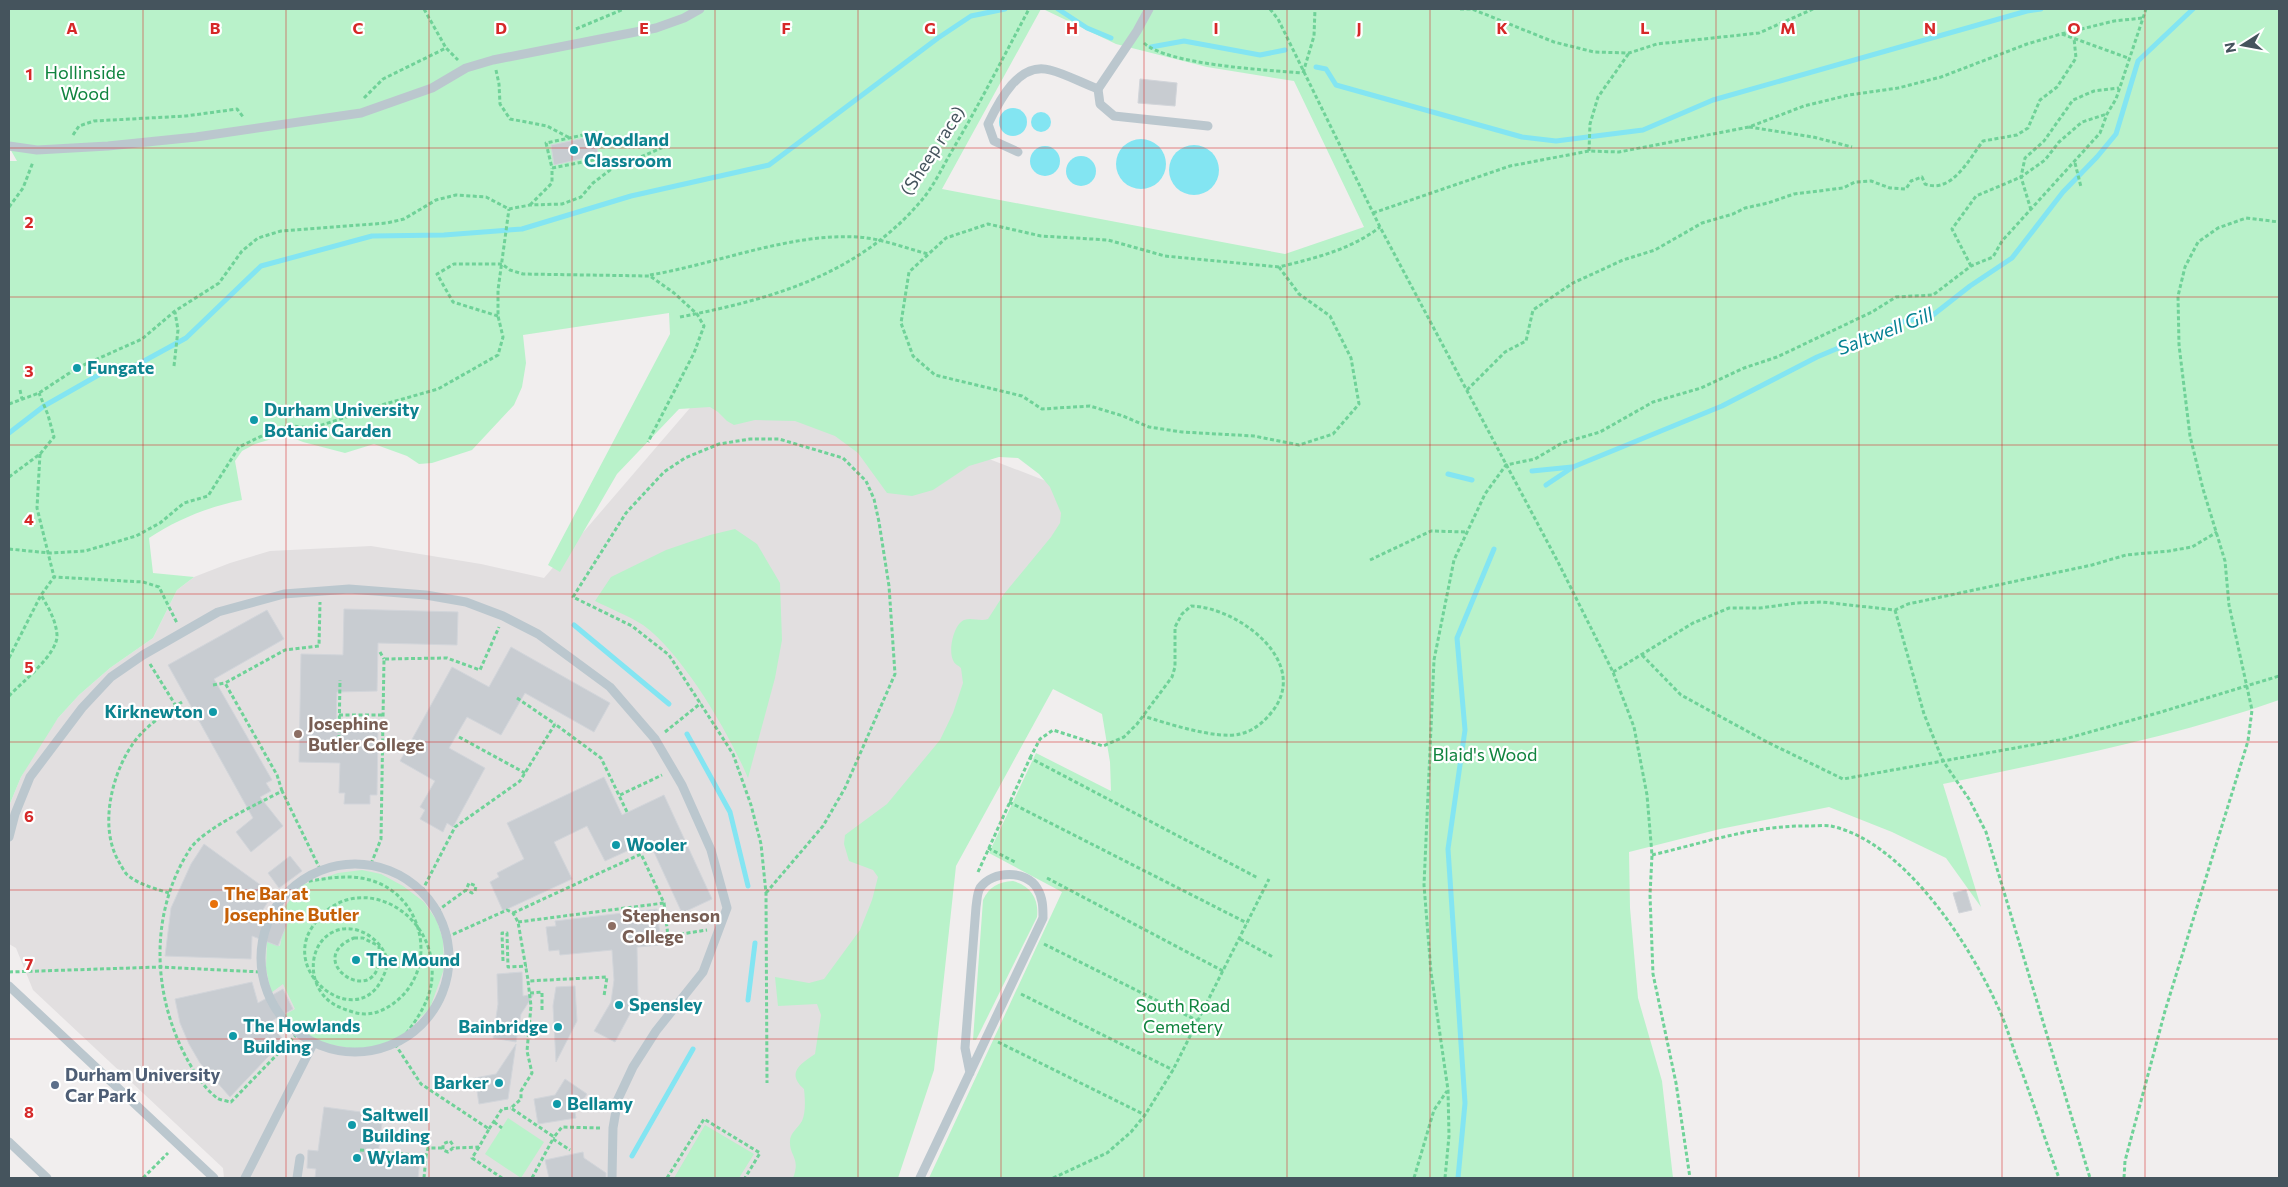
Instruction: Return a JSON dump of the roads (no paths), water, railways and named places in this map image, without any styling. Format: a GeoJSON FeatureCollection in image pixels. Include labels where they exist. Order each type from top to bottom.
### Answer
{"type":"FeatureCollection","features":[{"type":"Feature","properties":{"kind":"lane"},"geometry":{"type":"LineString","coordinates":[[9,146],[37,150],[108,146],[196,137],[362,113],[432,88],[466,68],[493,60],[656,28],[684,18],[700,9]]}},
{"type":"Feature","properties":{"kind":"lane"},"geometry":{"type":"LineString","coordinates":[[1149,9],[1137,31],[1098,89],[1100,104],[1114,116],[1208,126]]}},
{"type":"Feature","properties":{"kind":"lane"},"geometry":{"type":"LineString","coordinates":[[1018,152],[994,141],[988,124],[999,101],[1022,73],[1036,68],[1049,69],[1098,89]]}},
{"type":"Feature","properties":{"kind":"lane"},"geometry":{"type":"LineString","coordinates":[[9,837],[15,814],[30,777],[82,708],[111,677],[181,632],[218,612],[284,594],[349,589],[426,595],[466,602],[503,616],[538,634],[610,687],[655,739],[682,785],[707,842],[721,882],[727,908],[703,972],[656,1031],[633,1067],[618,1098],[613,1128],[612,1178]]}},
{"type":"Feature","properties":{"kind":"lane"},"geometry":{"type":"LineString","coordinates":[[353,863],[371,864],[397,872],[422,891],[437,911],[447,937],[449,974],[440,1001],[423,1025],[398,1043],[354,1054],[313,1044],[297,1034],[270,1002],[261,972],[260,948],[267,922],[288,891],[296,883],[320,869],[353,863]]}},
{"type":"Feature","properties":{"kind":"lane"},"geometry":{"type":"LineString","coordinates":[[920,1178],[970,1073],[987,1037],[1033,938],[1043,918],[1043,901],[1037,888],[1029,879],[1013,874],[989,880],[980,889],[976,907],[965,1048],[970,1073]]}},
{"type":"Feature","properties":{"kind":"lane"},"geometry":{"type":"LineString","coordinates":[[9,986],[214,1178]]}},
{"type":"Feature","properties":{"kind":"lane"},"geometry":{"type":"LineString","coordinates":[[245,1178],[313,1044]]}},
{"type":"Feature","properties":{"kind":"lane"},"geometry":{"type":"LineString","coordinates":[[9,1142],[47,1178]]}},
{"type":"Feature","properties":{"kind":"lane"},"geometry":{"type":"LineString","coordinates":[[298,1178],[300,1158]]}},
{"type":"Feature","properties":{"kind":"water"},"geometry":{"type":"Polygon","coordinates":[[[1013,108],[1023,112],[1027,122],[1023,132],[1013,136],[1003,132],[999,122],[1003,112],[1013,108]]]}},
{"type":"Feature","properties":{"kind":"water"},"geometry":{"type":"Polygon","coordinates":[[[1041,112],[1048,115],[1051,122],[1048,129],[1041,132],[1034,129],[1031,122],[1034,115],[1041,112]]]}},
{"type":"Feature","properties":{"kind":"water"},"geometry":{"type":"Polygon","coordinates":[[[1136,139],[1146,139],[1159,146],[1166,159],[1166,169],[1159,182],[1146,189],[1136,189],[1127,185],[1120,178],[1116,169],[1116,159],[1120,150],[1127,143],[1136,139]]]}},
{"type":"Feature","properties":{"kind":"water"},"geometry":{"type":"Polygon","coordinates":[[[1189,145],[1199,145],[1212,152],[1219,165],[1219,175],[1212,188],[1199,195],[1189,195],[1180,191],[1173,184],[1169,175],[1169,165],[1173,156],[1180,149],[1189,145]]]}},
{"type":"Feature","properties":{"kind":"water"},"geometry":{"type":"Polygon","coordinates":[[[1045,146],[1056,150],[1060,161],[1056,172],[1045,176],[1034,172],[1030,161],[1034,150],[1045,146]]]}},
{"type":"Feature","properties":{"kind":"water"},"geometry":{"type":"Polygon","coordinates":[[[1081,156],[1092,160],[1096,171],[1092,182],[1081,186],[1070,182],[1066,171],[1070,160],[1081,156]]]}},
{"type":"Feature","properties":{"kind":"waterway"},"geometry":{"type":"LineString","coordinates":[[9,433],[44,406],[102,373],[133,367],[186,338],[261,266],[372,236],[444,235],[522,229],[631,196],[769,165],[938,38],[971,16],[1005,9]]}},
{"type":"Feature","properties":{"kind":"waterway"},"geometry":{"type":"LineString","coordinates":[[1058,9],[1087,28],[1111,38]]}},
{"type":"Feature","properties":{"kind":"waterway"},"geometry":{"type":"LineString","coordinates":[[1316,67],[1326,69],[1336,85],[1522,137],[1556,141],[1643,130],[1713,100],[2027,11],[2041,9]]}},
{"type":"Feature","properties":{"kind":"waterway","name":"Saltwell Gill"},"geometry":{"type":"LineString","coordinates":[[1546,485],[1573,467],[1722,406],[1817,357],[1898,323],[1933,315],[1970,286],[2012,258],[2063,192],[2116,134],[2138,61],[2193,9]]}},
{"type":"Feature","properties":{"kind":"waterway"},"geometry":{"type":"LineString","coordinates":[[1151,47],[1184,41],[1260,55],[1285,50]]}},
{"type":"Feature","properties":{"kind":"waterway"},"geometry":{"type":"LineString","coordinates":[[1532,471],[1572,467]]}},
{"type":"Feature","properties":{"kind":"waterway"},"geometry":{"type":"LineString","coordinates":[[1448,474],[1472,480]]}},
{"type":"Feature","properties":{"kind":"waterway"},"geometry":{"type":"LineString","coordinates":[[1458,1178],[1465,1103],[1448,849],[1465,730],[1457,638],[1494,549]]}},
{"type":"Feature","properties":{"kind":"waterway"},"geometry":{"type":"LineString","coordinates":[[574,625],[669,704]]}},
{"type":"Feature","properties":{"kind":"waterway"},"geometry":{"type":"LineString","coordinates":[[687,734],[730,812],[748,886]]}},
{"type":"Feature","properties":{"kind":"waterway"},"geometry":{"type":"LineString","coordinates":[[748,1000],[755,943]]}},
{"type":"Feature","properties":{"kind":"waterway"},"geometry":{"type":"LineString","coordinates":[[632,1156],[693,1049]]}},
{"type":"Feature","properties":{"kind":"place","name":"Woodland Classroom"},"geometry":{"type":"Point","coordinates":[574,150]}},
{"type":"Feature","properties":{"kind":"place","name":"Fungate"},"geometry":{"type":"Point","coordinates":[77,368]}},
{"type":"Feature","properties":{"kind":"place","name":"Durham University Botanic Garden"},"geometry":{"type":"Point","coordinates":[254,420]}},
{"type":"Feature","properties":{"kind":"place","name":"Kirknewton"},"geometry":{"type":"Point","coordinates":[213,712]}},
{"type":"Feature","properties":{"kind":"place","name":"Josephine Butler College"},"geometry":{"type":"Point","coordinates":[298,734]}},
{"type":"Feature","properties":{"kind":"place","name":"Wooler"},"geometry":{"type":"Point","coordinates":[616,845]}},
{"type":"Feature","properties":{"kind":"place","name":"The Bar at Josephine Butler"},"geometry":{"type":"Point","coordinates":[214,904]}},
{"type":"Feature","properties":{"kind":"place","name":"Stephenson College"},"geometry":{"type":"Point","coordinates":[612,926]}},
{"type":"Feature","properties":{"kind":"place","name":"The Mound"},"geometry":{"type":"Point","coordinates":[356,960]}},
{"type":"Feature","properties":{"kind":"place","name":"Spensley"},"geometry":{"type":"Point","coordinates":[619,1005]}},
{"type":"Feature","properties":{"kind":"place","name":"Bainbridge"},"geometry":{"type":"Point","coordinates":[558,1027]}},
{"type":"Feature","properties":{"kind":"place","name":"The Howlands Building"},"geometry":{"type":"Point","coordinates":[233,1036]}},
{"type":"Feature","properties":{"kind":"place","name":"Barker"},"geometry":{"type":"Point","coordinates":[499,1083]}},
{"type":"Feature","properties":{"kind":"place","name":"Durham University Car Park"},"geometry":{"type":"Point","coordinates":[55,1085]}},
{"type":"Feature","properties":{"kind":"place","name":"Bellamy"},"geometry":{"type":"Point","coordinates":[557,1104]}},
{"type":"Feature","properties":{"kind":"place","name":"Saltwell Building"},"geometry":{"type":"Point","coordinates":[352,1125]}},
{"type":"Feature","properties":{"kind":"place","name":"Wylam"},"geometry":{"type":"Point","coordinates":[357,1158]}},
{"type":"Feature","properties":{"kind":"park label","name":"Hollinside Wood"},"geometry":{"type":"Point","coordinates":[85,83]}},
{"type":"Feature","properties":{"kind":"park label","name":"Blaid's Wood"},"geometry":{"type":"Point","coordinates":[1485,755]}},
{"type":"Feature","properties":{"kind":"park label","name":"South Road Cemetery"},"geometry":{"type":"Point","coordinates":[1183,1016]}}]}
